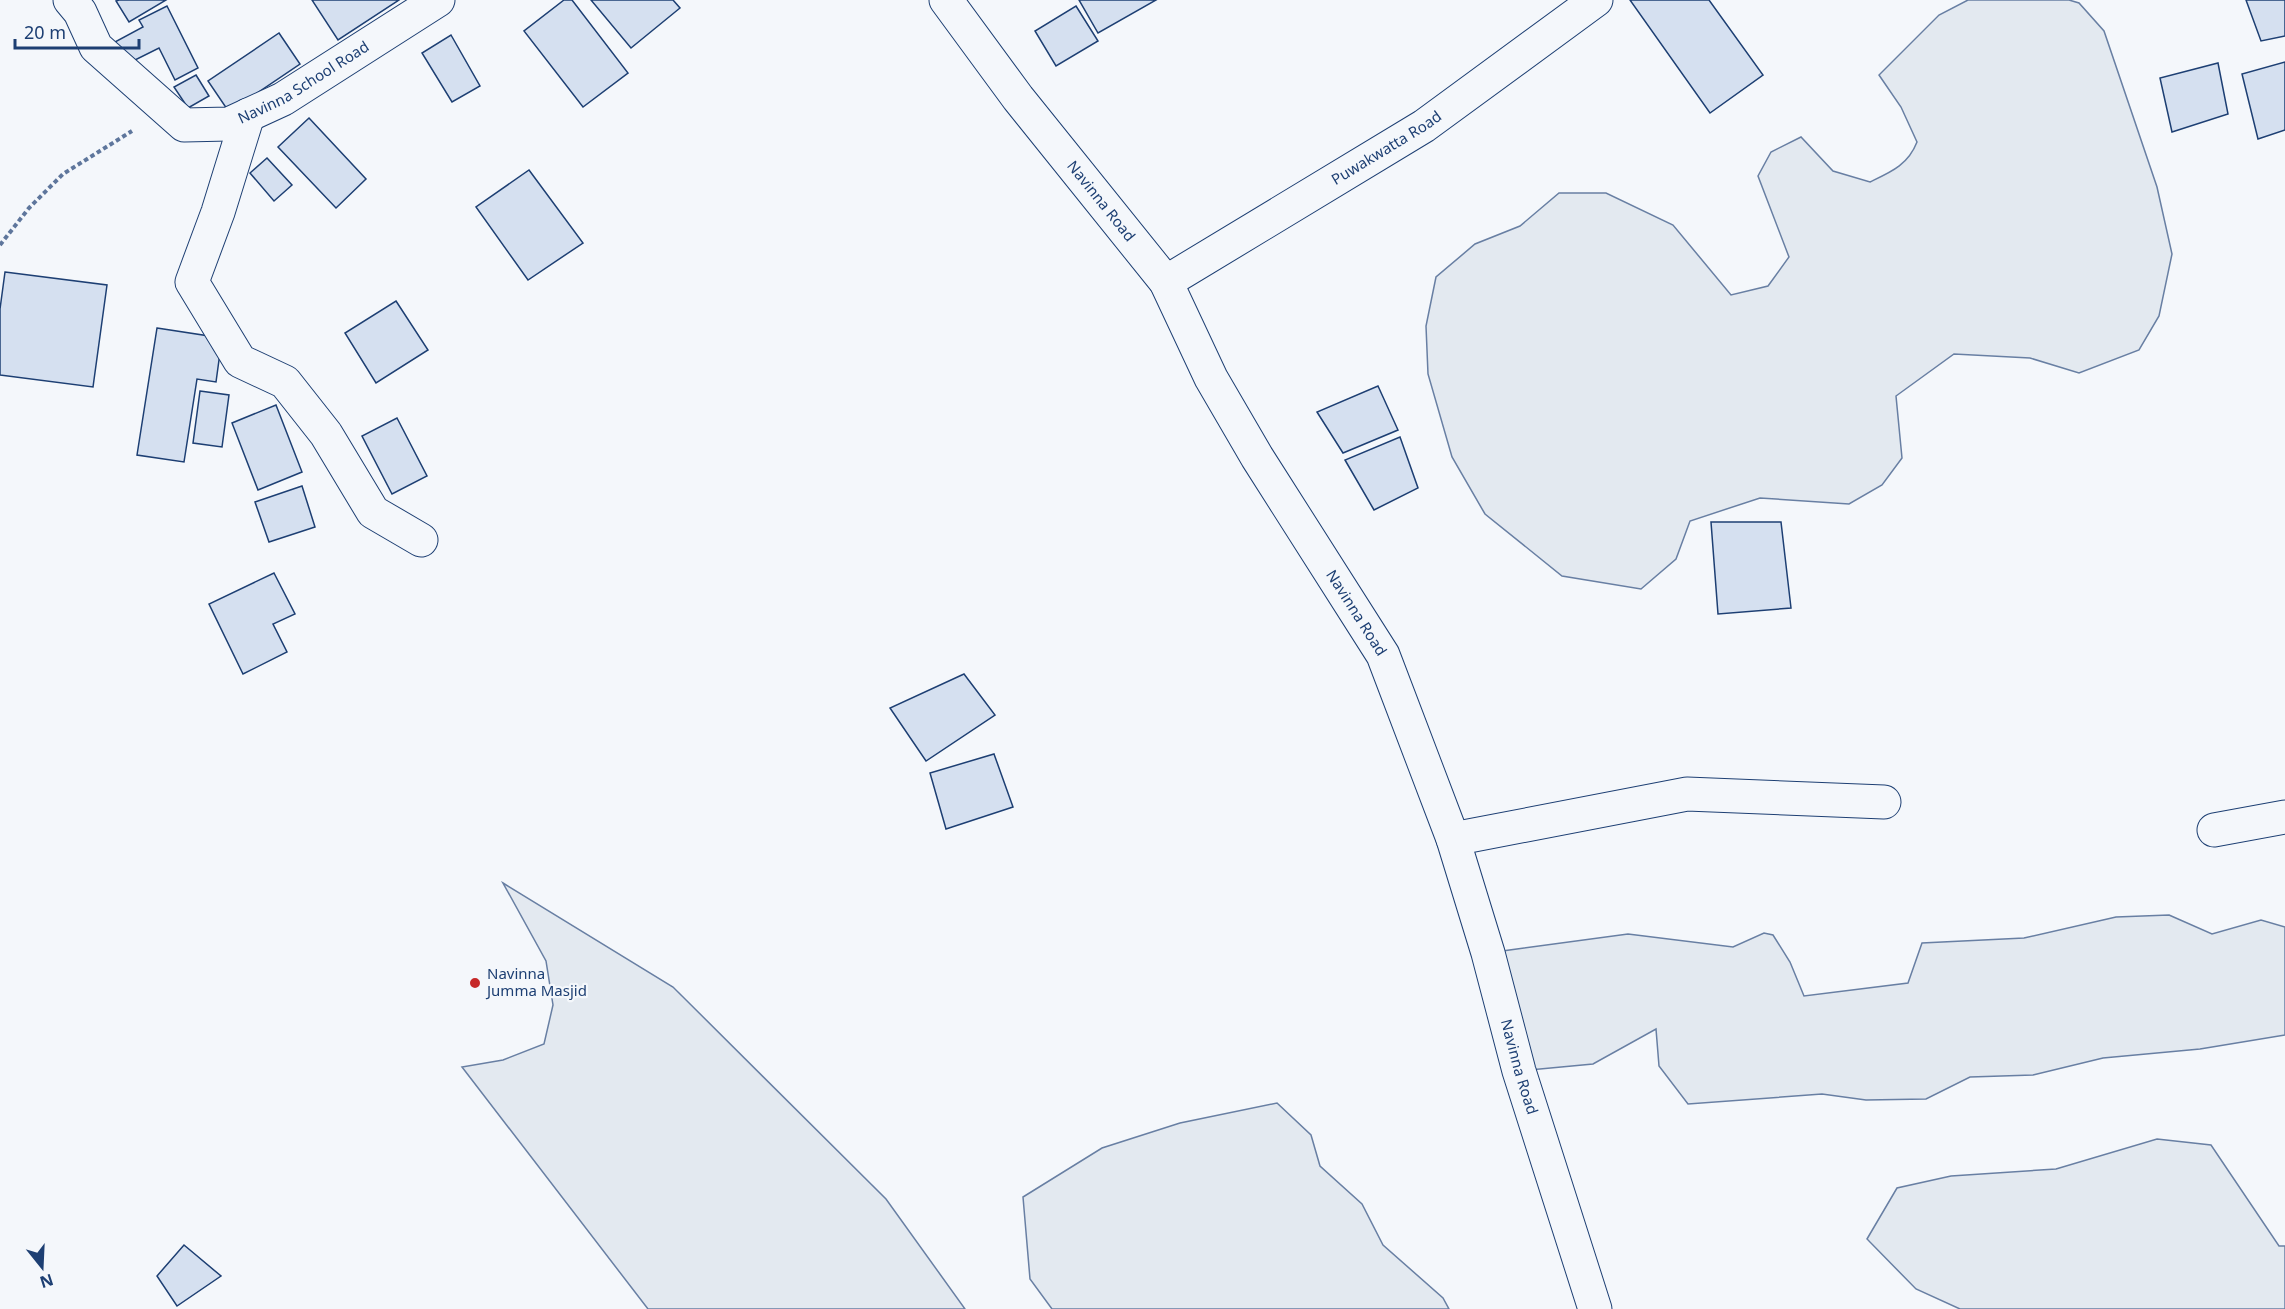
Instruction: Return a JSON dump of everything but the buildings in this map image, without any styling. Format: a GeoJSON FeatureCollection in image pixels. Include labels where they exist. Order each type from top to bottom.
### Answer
{"type":"FeatureCollection","features":[{"type":"Feature","properties":{"kind":"street","name":"Navinna School Road"},"geometry":{"type":"LineString","coordinates":[[70,0],[80,12],[96,47],[184,125],[229,124],[283,99],[438,0]]}},
{"type":"Feature","properties":{"kind":"street","name":"Navinna Road"},"geometry":{"type":"LineString","coordinates":[[946,0],[1018,98],[1166,282],[1210,378],[1383,655],[1453,839],[1488,953],[1519,1071],[1595,1309]]}},
{"type":"Feature","properties":{"kind":"street","name":"Puwakwatta Road"},"geometry":{"type":"LineString","coordinates":[[1166,282],[1424,126],[1596,0]]}},
{"type":"Feature","properties":{"kind":"street"},"geometry":{"type":"LineString","coordinates":[[248,115],[218,212],[192,282],[240,361],[285,382],[299,399],[326,434],[373,512],[421,540]]}},
{"type":"Feature","properties":{"kind":"street"},"geometry":{"type":"LineString","coordinates":[[1453,839],[1687,794],[1884,802]]}},
{"type":"Feature","properties":{"kind":"street"},"geometry":{"type":"LineString","coordinates":[[2214,830],[2285,817]]}},
{"type":"Feature","properties":{"kind":"path"},"geometry":{"type":"LineString","coordinates":[[0,245],[28,208],[63,174],[166,110]]}},
{"type":"Feature","properties":{"kind":"shaded area"},"geometry":{"type":"Polygon","coordinates":[[[1968,0],[2069,0],[2079,3],[2104,31],[2157,187],[2172,254],[2159,316],[2139,350],[2079,373],[2030,358],[1954,354],[1896,396],[1902,458],[1882,485],[1849,504],[1760,498],[1690,521],[1676,559],[1641,589],[1562,576],[1485,514],[1452,457],[1428,374],[1426,326],[1436,277],[1475,244],[1520,226],[1559,193],[1606,193],[1673,225],[1731,295],[1768,286],[1789,257],[1758,176],[1771,152],[1801,137],[1833,171],[1870,182],[1898,167],[1909,157],[1917,142],[1901,107],[1879,75],[1939,15],[1968,0]]]}},
{"type":"Feature","properties":{"kind":"shaded area"},"geometry":{"type":"Polygon","coordinates":[[[503,883],[673,987],[886,1199],[965,1309],[648,1309],[462,1067],[503,1060],[544,1044],[553,1005],[546,961],[503,883]]]}},
{"type":"Feature","properties":{"kind":"shaded area"},"geometry":{"type":"Polygon","coordinates":[[[2169,915],[2212,934],[2261,920],[2285,927],[2285,1035],[2200,1049],[2103,1058],[2033,1075],[1970,1077],[1926,1099],[1866,1100],[1822,1094],[1688,1104],[1659,1066],[1656,1029],[1593,1064],[1519,1071],[1488,953],[1628,934],[1733,947],[1764,933],[1773,935],[1790,962],[1804,996],[1908,983],[1922,943],[2024,938],[2116,917],[2169,915]]]}},
{"type":"Feature","properties":{"kind":"shaded area"},"geometry":{"type":"Polygon","coordinates":[[[1277,1103],[1311,1135],[1320,1166],[1362,1204],[1383,1245],[1443,1298],[1449,1309],[1052,1309],[1030,1279],[1023,1197],[1102,1148],[1180,1123],[1277,1103]]]}},
{"type":"Feature","properties":{"kind":"shaded area"},"geometry":{"type":"Polygon","coordinates":[[[2157,1139],[2211,1145],[2279,1246],[2285,1246],[2285,1309],[1960,1309],[1916,1289],[1867,1239],[1897,1188],[1951,1176],[2056,1169],[2157,1139]]]}},
{"type":"Feature","properties":{"kind":"place","name":"Navinna Jumma Masjid"},"geometry":{"type":"Point","coordinates":[475,983]}}]}
